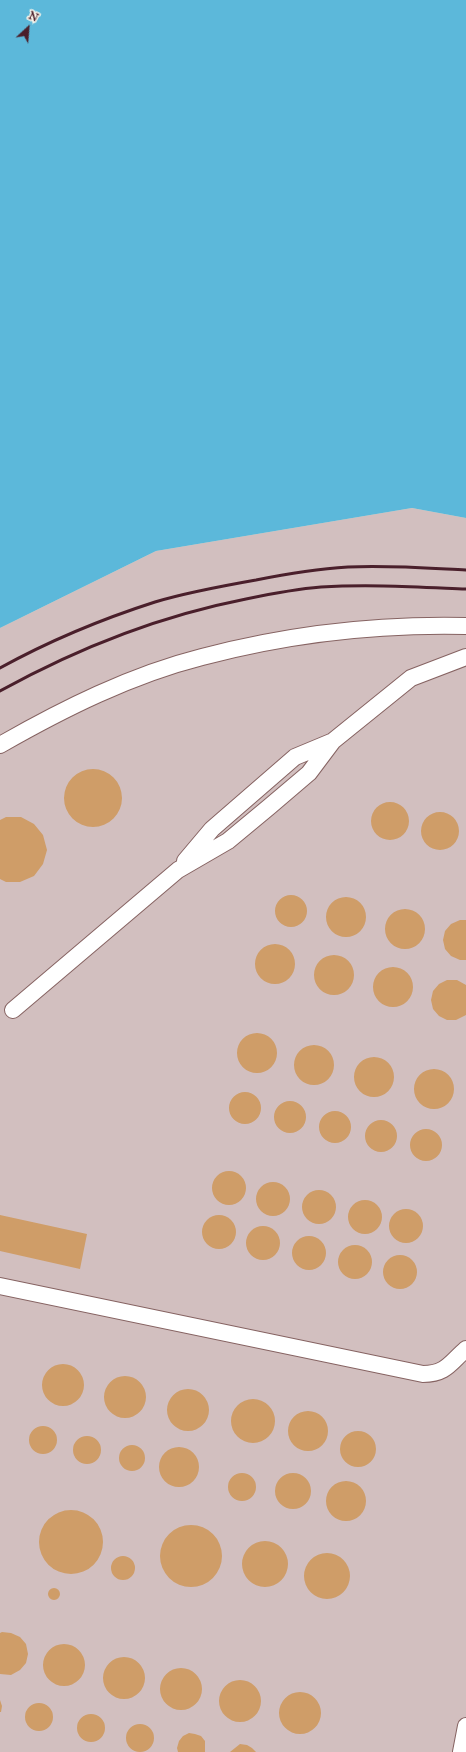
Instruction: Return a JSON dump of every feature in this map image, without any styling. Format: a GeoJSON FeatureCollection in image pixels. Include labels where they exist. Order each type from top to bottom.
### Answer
{"type":"FeatureCollection","features":[{"type":"Feature","properties":{"kind":"lane"},"geometry":{"type":"LineString","coordinates":[[0,745],[42,721],[98,694],[154,672],[201,657],[261,642],[308,634],[363,628],[423,625],[466,626]]}},
{"type":"Feature","properties":{"kind":"lane"},"geometry":{"type":"LineString","coordinates":[[13,1010],[178,870],[212,828],[295,758],[333,741],[411,678],[466,656]]}},
{"type":"Feature","properties":{"kind":"lane"},"geometry":{"type":"LineString","coordinates":[[0,1286],[423,1374],[433,1374],[442,1371],[466,1349]]}},
{"type":"Feature","properties":{"kind":"lane"},"geometry":{"type":"LineString","coordinates":[[461,1752],[466,1726]]}},
{"type":"Feature","properties":{"kind":"shaded area"},"geometry":{"type":"Polygon","coordinates":[[[412,508],[466,518],[466,1752],[0,1752],[0,628],[156,551],[412,508]]]}},
{"type":"Feature","properties":{"kind":"water"},"geometry":{"type":"Polygon","coordinates":[[[0,0],[466,0],[466,518],[412,508],[156,551],[0,628],[0,0]]]}},
{"type":"Feature","properties":{"kind":"building"},"geometry":{"type":"Polygon","coordinates":[[[93,769],[104,771],[117,782],[120,787],[122,798],[120,809],[109,822],[104,825],[93,827],[82,825],[69,814],[66,809],[64,798],[66,787],[77,774],[82,771],[93,769]]]}},
{"type":"Feature","properties":{"kind":"building"},"geometry":{"type":"Polygon","coordinates":[[[386,802],[394,802],[404,807],[408,814],[408,828],[404,835],[394,840],[386,840],[376,835],[374,832],[371,825],[371,817],[376,807],[379,805],[386,802]]]}},
{"type":"Feature","properties":{"kind":"building"},"geometry":{"type":"Polygon","coordinates":[[[436,812],[444,812],[454,817],[458,824],[458,838],[454,845],[444,850],[436,850],[426,845],[424,842],[421,835],[421,827],[426,817],[429,815],[436,812]]]}},
{"type":"Feature","properties":{"kind":"building"},"geometry":{"type":"Polygon","coordinates":[[[6,817],[21,817],[34,824],[43,835],[47,850],[43,864],[34,876],[20,882],[6,882],[0,879],[0,820],[6,817]]]}},
{"type":"Feature","properties":{"kind":"building"},"geometry":{"type":"Polygon","coordinates":[[[288,895],[294,895],[304,902],[307,911],[306,917],[300,924],[294,927],[288,927],[278,920],[275,914],[275,908],[282,898],[288,895]]]}},
{"type":"Feature","properties":{"kind":"building"},"geometry":{"type":"Polygon","coordinates":[[[350,897],[357,900],[363,906],[366,917],[365,925],[357,934],[350,937],[342,937],[335,934],[327,925],[326,913],[329,906],[338,898],[350,897]]]}},
{"type":"Feature","properties":{"kind":"building"},"geometry":{"type":"Polygon","coordinates":[[[409,909],[416,912],[422,918],[425,929],[424,937],[416,946],[409,949],[401,949],[394,946],[386,937],[385,925],[388,918],[397,910],[409,909]]]}},
{"type":"Feature","properties":{"kind":"building"},"geometry":{"type":"Polygon","coordinates":[[[460,920],[466,920],[466,960],[460,960],[451,956],[445,949],[443,940],[445,931],[451,924],[460,920]]]}},
{"type":"Feature","properties":{"kind":"building"},"geometry":{"type":"Polygon","coordinates":[[[279,944],[286,947],[292,953],[295,964],[294,972],[286,981],[279,984],[271,984],[264,981],[256,972],[255,960],[258,953],[267,945],[279,944]]]}},
{"type":"Feature","properties":{"kind":"building"},"geometry":{"type":"Polygon","coordinates":[[[338,955],[345,958],[351,964],[354,975],[353,983],[345,992],[338,995],[330,995],[323,992],[315,983],[314,971],[317,964],[326,956],[338,955]]]}},
{"type":"Feature","properties":{"kind":"building"},"geometry":{"type":"Polygon","coordinates":[[[397,967],[404,970],[410,976],[413,987],[412,995],[404,1004],[397,1007],[389,1007],[382,1004],[374,995],[373,983],[376,976],[385,968],[397,967]]]}},
{"type":"Feature","properties":{"kind":"building"},"geometry":{"type":"Polygon","coordinates":[[[447,980],[457,980],[466,985],[466,1015],[456,1020],[447,1020],[439,1016],[433,1009],[431,1000],[433,991],[439,984],[447,980]]]}},
{"type":"Feature","properties":{"kind":"building"},"geometry":{"type":"Polygon","coordinates":[[[261,1033],[268,1036],[274,1042],[277,1053],[276,1061],[268,1070],[261,1073],[253,1073],[246,1070],[238,1061],[237,1049],[240,1042],[249,1034],[261,1033]]]}},
{"type":"Feature","properties":{"kind":"building"},"geometry":{"type":"Polygon","coordinates":[[[318,1045],[325,1048],[331,1054],[334,1065],[333,1073],[325,1082],[318,1085],[310,1085],[303,1082],[295,1073],[294,1061],[297,1054],[306,1046],[318,1045]]]}},
{"type":"Feature","properties":{"kind":"building"},"geometry":{"type":"Polygon","coordinates":[[[378,1057],[385,1060],[391,1066],[394,1077],[393,1085],[385,1094],[378,1097],[370,1097],[363,1094],[355,1085],[354,1073],[357,1066],[366,1058],[378,1057]]]}},
{"type":"Feature","properties":{"kind":"building"},"geometry":{"type":"Polygon","coordinates":[[[438,1069],[445,1072],[451,1078],[454,1089],[453,1097],[445,1106],[438,1109],[430,1109],[423,1106],[415,1097],[414,1085],[417,1078],[426,1070],[438,1069]]]}},
{"type":"Feature","properties":{"kind":"building"},"geometry":{"type":"Polygon","coordinates":[[[245,1092],[251,1093],[258,1099],[261,1108],[260,1114],[254,1121],[245,1124],[239,1123],[232,1117],[229,1108],[230,1102],[236,1095],[245,1092]]]}},
{"type":"Feature","properties":{"kind":"building"},"geometry":{"type":"Polygon","coordinates":[[[290,1101],[296,1102],[303,1108],[306,1117],[305,1123],[299,1130],[290,1133],[284,1132],[277,1126],[274,1117],[275,1111],[281,1104],[290,1101]]]}},
{"type":"Feature","properties":{"kind":"building"},"geometry":{"type":"Polygon","coordinates":[[[335,1111],[341,1112],[348,1118],[351,1127],[350,1133],[344,1140],[335,1143],[329,1142],[322,1136],[319,1127],[320,1121],[326,1114],[335,1111]]]}},
{"type":"Feature","properties":{"kind":"building"},"geometry":{"type":"Polygon","coordinates":[[[381,1120],[387,1121],[394,1127],[397,1136],[396,1142],[390,1149],[381,1152],[375,1151],[368,1145],[365,1136],[366,1130],[372,1123],[381,1120]]]}},
{"type":"Feature","properties":{"kind":"building"},"geometry":{"type":"Polygon","coordinates":[[[426,1129],[435,1132],[439,1136],[442,1145],[439,1154],[435,1158],[426,1161],[417,1158],[413,1154],[410,1145],[413,1136],[417,1132],[426,1129]]]}},
{"type":"Feature","properties":{"kind":"building"},"geometry":{"type":"Polygon","coordinates":[[[232,1171],[241,1176],[245,1181],[245,1195],[241,1200],[236,1204],[226,1205],[222,1204],[213,1195],[212,1185],[213,1181],[222,1172],[232,1171]]]}},
{"type":"Feature","properties":{"kind":"building"},"geometry":{"type":"Polygon","coordinates":[[[270,1182],[276,1182],[285,1187],[289,1193],[289,1205],[285,1211],[276,1216],[270,1216],[261,1211],[256,1202],[256,1196],[261,1187],[270,1182]]]}},
{"type":"Feature","properties":{"kind":"building"},"geometry":{"type":"Polygon","coordinates":[[[322,1190],[331,1195],[335,1200],[335,1214],[331,1219],[326,1223],[316,1224],[312,1223],[303,1214],[302,1204],[303,1200],[312,1191],[322,1190]]]}},
{"type":"Feature","properties":{"kind":"building"},"geometry":{"type":"Polygon","coordinates":[[[368,1200],[377,1205],[381,1210],[381,1224],[377,1229],[372,1233],[362,1234],[358,1233],[349,1224],[348,1214],[349,1210],[358,1201],[368,1200]]]}},
{"type":"Feature","properties":{"kind":"building"},"geometry":{"type":"Polygon","coordinates":[[[409,1209],[418,1214],[422,1219],[422,1233],[418,1238],[413,1242],[403,1243],[399,1242],[390,1233],[389,1223],[390,1219],[399,1210],[409,1209]]]}},
{"type":"Feature","properties":{"kind":"building"},"geometry":{"type":"Polygon","coordinates":[[[0,1215],[87,1234],[80,1269],[0,1251],[0,1215]]]}},
{"type":"Feature","properties":{"kind":"building"},"geometry":{"type":"Polygon","coordinates":[[[222,1215],[231,1220],[235,1225],[235,1239],[231,1244],[226,1248],[216,1249],[212,1248],[203,1239],[202,1229],[203,1225],[212,1216],[222,1215]]]}},
{"type":"Feature","properties":{"kind":"building"},"geometry":{"type":"Polygon","coordinates":[[[266,1226],[275,1231],[279,1236],[279,1250],[275,1255],[270,1259],[260,1260],[256,1259],[247,1250],[246,1240],[247,1236],[256,1227],[266,1226]]]}},
{"type":"Feature","properties":{"kind":"building"},"geometry":{"type":"Polygon","coordinates":[[[312,1236],[321,1241],[325,1246],[325,1260],[321,1265],[316,1269],[306,1270],[302,1269],[293,1260],[292,1250],[293,1246],[302,1237],[312,1236]]]}},
{"type":"Feature","properties":{"kind":"building"},"geometry":{"type":"Polygon","coordinates":[[[358,1245],[367,1250],[371,1255],[371,1269],[367,1274],[362,1278],[352,1279],[348,1278],[339,1269],[338,1259],[339,1255],[348,1246],[358,1245]]]}},
{"type":"Feature","properties":{"kind":"building"},"geometry":{"type":"Polygon","coordinates":[[[403,1255],[412,1260],[416,1265],[416,1279],[412,1284],[407,1288],[397,1289],[393,1288],[384,1279],[383,1269],[384,1265],[393,1256],[403,1255]]]}},
{"type":"Feature","properties":{"kind":"building"},"geometry":{"type":"Polygon","coordinates":[[[59,1364],[67,1364],[75,1367],[81,1373],[84,1385],[81,1397],[75,1403],[67,1406],[59,1406],[51,1403],[45,1397],[42,1389],[42,1381],[45,1373],[51,1367],[59,1364]]]}},
{"type":"Feature","properties":{"kind":"building"},"geometry":{"type":"Polygon","coordinates":[[[121,1376],[129,1376],[137,1379],[143,1385],[146,1397],[143,1409],[137,1415],[129,1418],[121,1418],[113,1415],[107,1409],[104,1401],[104,1393],[107,1385],[113,1379],[121,1376]]]}},
{"type":"Feature","properties":{"kind":"building"},"geometry":{"type":"Polygon","coordinates":[[[184,1389],[192,1389],[200,1392],[206,1398],[209,1410],[206,1422],[200,1428],[192,1431],[184,1431],[176,1428],[170,1422],[167,1414],[167,1406],[170,1398],[176,1392],[184,1389]]]}},
{"type":"Feature","properties":{"kind":"building"},"geometry":{"type":"Polygon","coordinates":[[[249,1399],[257,1399],[262,1400],[269,1405],[274,1412],[274,1430],[269,1437],[262,1442],[249,1443],[241,1440],[234,1433],[231,1425],[231,1417],[234,1409],[241,1402],[249,1399]]]}},
{"type":"Feature","properties":{"kind":"building"},"geometry":{"type":"Polygon","coordinates":[[[312,1411],[319,1414],[325,1420],[328,1431],[327,1439],[319,1448],[312,1451],[304,1451],[297,1448],[289,1439],[288,1427],[291,1420],[300,1412],[312,1411]]]}},
{"type":"Feature","properties":{"kind":"building"},"geometry":{"type":"Polygon","coordinates":[[[43,1426],[53,1430],[57,1440],[53,1450],[43,1454],[33,1450],[29,1440],[33,1430],[43,1426]]]}},
{"type":"Feature","properties":{"kind":"building"},"geometry":{"type":"Polygon","coordinates":[[[362,1431],[371,1436],[375,1442],[375,1456],[371,1462],[362,1467],[354,1467],[345,1462],[341,1456],[340,1445],[345,1436],[351,1432],[362,1431]]]}},
{"type":"Feature","properties":{"kind":"building"},"geometry":{"type":"Polygon","coordinates":[[[87,1436],[97,1440],[101,1450],[97,1460],[87,1464],[77,1460],[73,1450],[77,1440],[87,1436]]]}},
{"type":"Feature","properties":{"kind":"building"},"geometry":{"type":"Polygon","coordinates":[[[132,1445],[141,1449],[145,1458],[141,1467],[132,1471],[123,1467],[119,1458],[123,1449],[132,1445]]]}},
{"type":"Feature","properties":{"kind":"building"},"geometry":{"type":"Polygon","coordinates":[[[175,1447],[183,1447],[190,1450],[196,1456],[199,1467],[196,1478],[190,1484],[183,1487],[175,1487],[168,1484],[162,1478],[159,1471],[159,1463],[162,1456],[168,1450],[175,1447]]]}},
{"type":"Feature","properties":{"kind":"building"},"geometry":{"type":"Polygon","coordinates":[[[242,1473],[252,1477],[256,1487],[252,1497],[242,1501],[232,1497],[228,1487],[232,1477],[242,1473]]]}},
{"type":"Feature","properties":{"kind":"building"},"geometry":{"type":"Polygon","coordinates":[[[297,1473],[306,1478],[310,1484],[310,1498],[306,1504],[297,1509],[289,1509],[280,1504],[276,1498],[275,1487],[280,1478],[286,1474],[297,1473]]]}},
{"type":"Feature","properties":{"kind":"building"},"geometry":{"type":"Polygon","coordinates":[[[342,1481],[350,1481],[357,1484],[363,1490],[366,1501],[363,1512],[357,1518],[350,1521],[342,1521],[335,1518],[329,1512],[326,1505],[326,1497],[329,1490],[335,1484],[342,1481]]]}},
{"type":"Feature","properties":{"kind":"building"},"geometry":{"type":"Polygon","coordinates":[[[71,1510],[89,1516],[97,1524],[103,1542],[97,1560],[89,1568],[71,1574],[53,1568],[45,1560],[39,1542],[45,1524],[53,1516],[71,1510]]]}},
{"type":"Feature","properties":{"kind":"building"},"geometry":{"type":"Polygon","coordinates":[[[191,1525],[203,1527],[213,1534],[220,1544],[222,1556],[220,1568],[213,1578],[203,1585],[191,1587],[179,1585],[169,1578],[162,1568],[160,1556],[162,1544],[169,1534],[179,1527],[191,1525]]]}},
{"type":"Feature","properties":{"kind":"building"},"geometry":{"type":"Polygon","coordinates":[[[260,1541],[270,1541],[278,1545],[284,1551],[288,1559],[288,1569],[284,1577],[278,1583],[270,1587],[260,1587],[252,1583],[246,1577],[242,1569],[242,1559],[246,1551],[252,1545],[260,1541]]]}},
{"type":"Feature","properties":{"kind":"building"},"geometry":{"type":"Polygon","coordinates":[[[322,1553],[332,1553],[340,1557],[346,1563],[350,1571],[350,1581],[346,1589],[340,1595],[332,1599],[322,1599],[314,1595],[308,1589],[304,1581],[304,1571],[308,1563],[314,1557],[322,1553]]]}},
{"type":"Feature","properties":{"kind":"building"},"geometry":{"type":"Polygon","coordinates":[[[123,1556],[132,1559],[135,1568],[132,1577],[123,1580],[114,1577],[111,1568],[114,1559],[123,1556]]]}},
{"type":"Feature","properties":{"kind":"building"},"geometry":{"type":"Polygon","coordinates":[[[52,1588],[56,1588],[60,1594],[56,1600],[52,1600],[48,1596],[48,1592],[52,1588]]]}},
{"type":"Feature","properties":{"kind":"building"},"geometry":{"type":"Polygon","coordinates":[[[0,1633],[11,1633],[20,1637],[26,1644],[28,1654],[26,1663],[20,1670],[11,1675],[0,1674],[0,1633]]]}},
{"type":"Feature","properties":{"kind":"building"},"geometry":{"type":"Polygon","coordinates":[[[60,1644],[68,1644],[76,1647],[82,1653],[85,1665],[82,1677],[76,1683],[68,1686],[60,1686],[52,1683],[46,1677],[43,1669],[43,1661],[46,1653],[52,1647],[60,1644]]]}},
{"type":"Feature","properties":{"kind":"building"},"geometry":{"type":"Polygon","coordinates":[[[120,1657],[128,1657],[136,1660],[142,1666],[145,1678],[142,1690],[136,1696],[128,1699],[120,1699],[112,1696],[106,1690],[103,1682],[103,1674],[106,1666],[112,1660],[120,1657]]]}},
{"type":"Feature","properties":{"kind":"building"},"geometry":{"type":"Polygon","coordinates":[[[177,1668],[185,1668],[193,1671],[199,1677],[202,1689],[199,1701],[193,1707],[185,1710],[177,1710],[169,1707],[163,1701],[160,1693],[160,1685],[163,1677],[169,1671],[177,1668]]]}},
{"type":"Feature","properties":{"kind":"building"},"geometry":{"type":"Polygon","coordinates":[[[236,1680],[244,1680],[252,1683],[258,1689],[261,1701],[258,1713],[252,1719],[244,1722],[236,1722],[228,1719],[222,1713],[219,1705],[219,1697],[222,1689],[228,1683],[236,1680]]]}},
{"type":"Feature","properties":{"kind":"building"},"geometry":{"type":"Polygon","coordinates":[[[296,1692],[304,1692],[312,1695],[318,1701],[321,1713],[318,1725],[312,1731],[304,1734],[296,1734],[288,1731],[282,1725],[279,1717],[279,1709],[282,1701],[288,1695],[296,1692]]]}},
{"type":"Feature","properties":{"kind":"building"},"geometry":{"type":"Polygon","coordinates":[[[0,1700],[2,1706],[1,1712],[0,1712],[0,1700]]]}},
{"type":"Feature","properties":{"kind":"building"},"geometry":{"type":"Polygon","coordinates":[[[39,1703],[45,1704],[49,1707],[52,1711],[52,1723],[49,1727],[45,1730],[39,1731],[33,1730],[29,1727],[26,1723],[25,1717],[26,1711],[29,1707],[33,1704],[39,1703]]]}},
{"type":"Feature","properties":{"kind":"building"},"geometry":{"type":"Polygon","coordinates":[[[91,1714],[101,1718],[105,1728],[101,1738],[91,1742],[81,1738],[77,1728],[81,1718],[91,1714]]]}},
{"type":"Feature","properties":{"kind":"building"},"geometry":{"type":"Polygon","coordinates":[[[140,1724],[150,1728],[154,1738],[150,1748],[140,1752],[130,1748],[126,1738],[130,1728],[140,1724]]]}},
{"type":"Feature","properties":{"kind":"building"},"geometry":{"type":"Polygon","coordinates":[[[189,1733],[201,1736],[205,1741],[205,1752],[178,1752],[177,1748],[179,1741],[183,1736],[189,1733]]]}},
{"type":"Feature","properties":{"kind":"building"},"geometry":{"type":"Polygon","coordinates":[[[240,1744],[247,1745],[256,1752],[230,1752],[240,1744]]]}},
{"type":"Feature","properties":{"kind":"railway"},"geometry":{"type":"LineString","coordinates":[[0,668],[37,649],[96,623],[155,602],[180,595],[290,574],[325,569],[363,566],[466,570]]}},
{"type":"Feature","properties":{"kind":"railway"},"geometry":{"type":"LineString","coordinates":[[0,691],[29,675],[89,647],[150,624],[214,606],[302,589],[321,587],[375,586],[466,589]]}}]}
